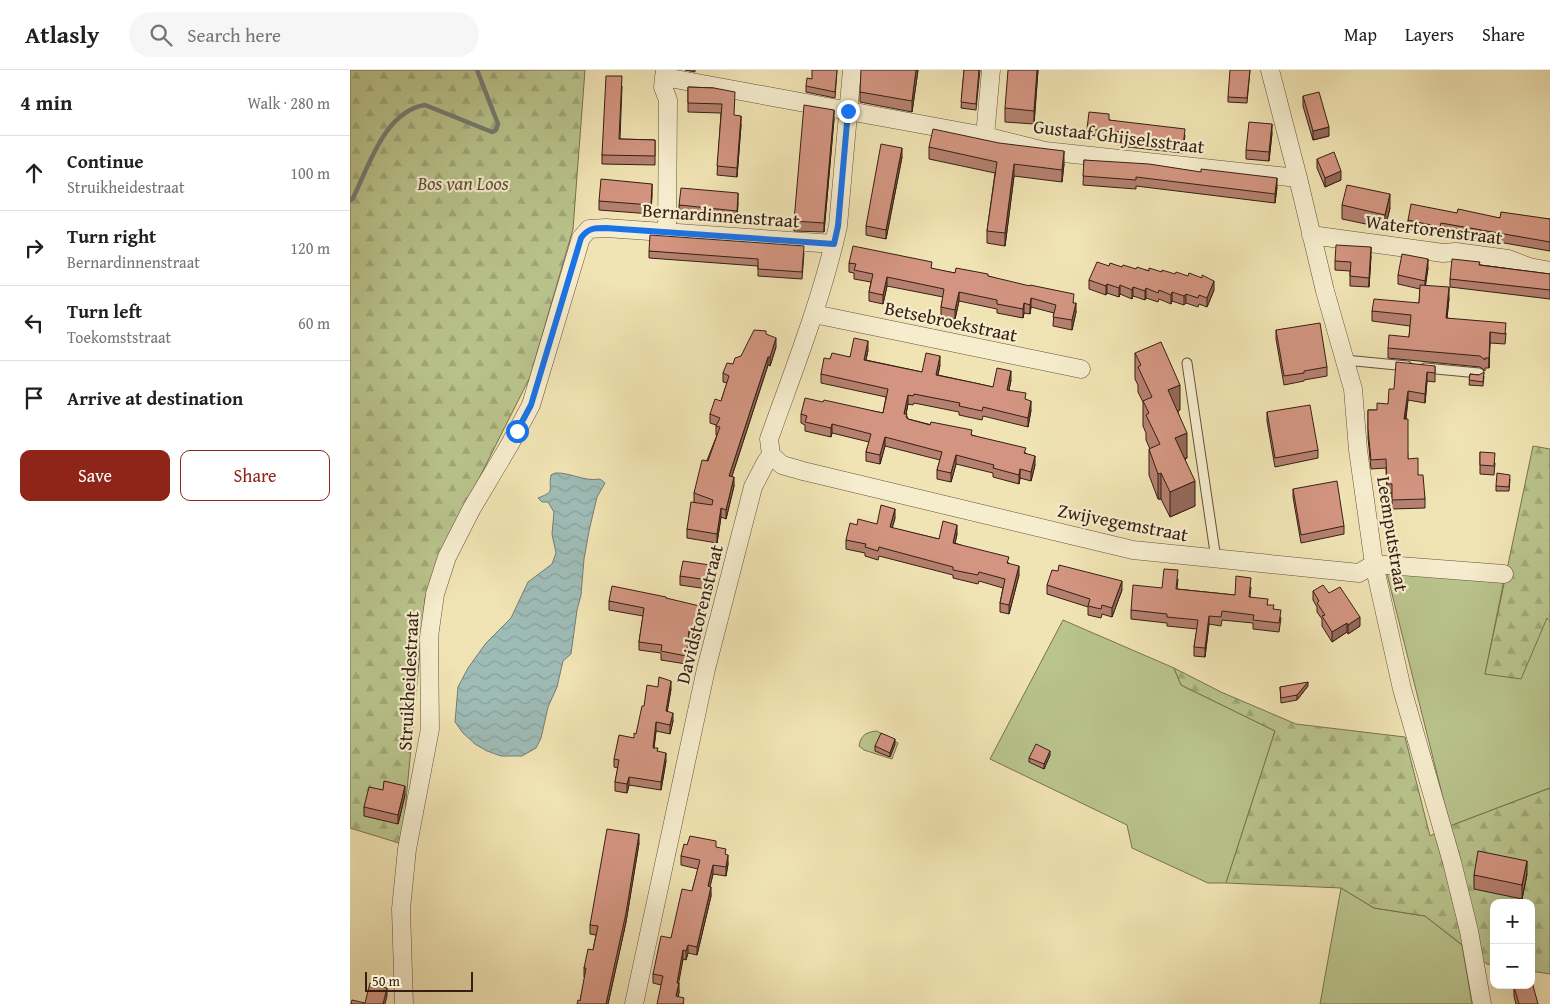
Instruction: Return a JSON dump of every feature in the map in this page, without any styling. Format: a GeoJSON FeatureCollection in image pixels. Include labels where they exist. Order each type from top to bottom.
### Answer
{"type":"FeatureCollection","features":[{"type":"Feature","properties":{"kind":"street","name":"Davidstorenstraat"},"geometry":{"type":"LineString","coordinates":[[634,1004],[706,669],[753,487],[771,454],[769,438],[814,314],[834,244],[838,226],[852,70]]}},
{"type":"Feature","properties":{"kind":"street"},"geometry":{"type":"LineString","coordinates":[[985,136],[991,70]]}},
{"type":"Feature","properties":{"kind":"street","name":"Leemputstraat"},"geometry":{"type":"LineString","coordinates":[[1270,70],[1325,291],[1353,389],[1358,450],[1374,564],[1402,689],[1454,871],[1469,931],[1482,1004]]}},
{"type":"Feature","properties":{"kind":"street","name":"Gustaaf Ghijselsstraat"},"geometry":{"type":"LineString","coordinates":[[664,74],[985,136],[1045,151],[1298,178]]}},
{"type":"Feature","properties":{"kind":"street"},"geometry":{"type":"LineString","coordinates":[[664,74],[663,87],[668,100],[667,232]]}},
{"type":"Feature","properties":{"kind":"street","name":"Bernardinnenstraat"},"geometry":{"type":"LineString","coordinates":[[606,228],[834,244]]}},
{"type":"Feature","properties":{"kind":"street","name":"Struikheidestraat"},"geometry":{"type":"LineString","coordinates":[[404,1004],[401,909],[408,849],[430,729],[429,637],[435,594],[451,549],[472,508],[531,405],[581,238],[589,229],[606,228]]}},
{"type":"Feature","properties":{"kind":"street","name":"Watertorenstraat"},"geometry":{"type":"LineString","coordinates":[[1311,235],[1443,253],[1456,252],[1508,259],[1529,268],[1550,271]]}},
{"type":"Feature","properties":{"kind":"street","name":"Betsebroekstraat"},"geometry":{"type":"LineString","coordinates":[[814,314],[1081,369]]}},
{"type":"Feature","properties":{"kind":"street","name":"Zwijvegemstraat"},"geometry":{"type":"LineString","coordinates":[[771,454],[782,465],[1133,550],[1216,560],[1359,573],[1374,564],[1504,574]]}},
{"type":"Feature","properties":{"kind":"lane"},"geometry":{"type":"LineString","coordinates":[[1345,360],[1479,373]]}},
{"type":"Feature","properties":{"kind":"lane"},"geometry":{"type":"LineString","coordinates":[[1187,363],[1216,560]]}},
{"type":"Feature","properties":{"kind":"green space","name":"Bos van Loos"},"geometry":{"type":"Polygon","coordinates":[[[350,70],[585,70],[573,229],[530,377],[438,560],[425,598],[402,844],[350,828],[350,70]]]}},
{"type":"Feature","properties":{"kind":"green space"},"geometry":{"type":"Polygon","coordinates":[[[1533,446],[1550,449],[1550,621],[1547,618],[1521,679],[1485,674],[1533,446]]]}},
{"type":"Feature","properties":{"kind":"green space"},"geometry":{"type":"Polygon","coordinates":[[[1384,562],[1505,575],[1485,674],[1547,618],[1550,621],[1550,788],[1450,826],[1384,562]]]}},
{"type":"Feature","properties":{"kind":"green space"},"geometry":{"type":"Polygon","coordinates":[[[1063,620],[1174,668],[1181,685],[1275,731],[1226,883],[1208,883],[1132,848],[1127,825],[990,759],[1063,620]]]}},
{"type":"Feature","properties":{"kind":"green space"},"geometry":{"type":"Polygon","coordinates":[[[1174,668],[1221,692],[1296,724],[1405,737],[1430,836],[1450,826],[1550,788],[1550,974],[1535,972],[1535,899],[1490,899],[1490,964],[1425,916],[1374,908],[1341,888],[1226,883],[1275,731],[1181,685],[1174,668]]]}},
{"type":"Feature","properties":{"kind":"green space"},"geometry":{"type":"Polygon","coordinates":[[[877,731],[898,743],[892,759],[864,750],[859,746],[861,739],[865,735],[877,731]]]}},
{"type":"Feature","properties":{"kind":"green space"},"geometry":{"type":"Polygon","coordinates":[[[1341,888],[1374,908],[1425,916],[1462,945],[1472,1004],[1320,1004],[1341,888]]]}},
{"type":"Feature","properties":{"kind":"water"},"geometry":{"type":"Polygon","coordinates":[[[555,473],[594,480],[600,479],[605,483],[597,497],[589,531],[571,654],[563,661],[557,687],[548,707],[541,738],[536,748],[522,756],[501,756],[475,744],[455,722],[458,687],[468,668],[486,643],[511,618],[528,582],[552,564],[556,553],[552,534],[554,512],[548,502],[542,502],[538,498],[549,492],[551,475],[555,473]]]}},
{"type":"Feature","properties":{"kind":"building"},"geometry":{"type":"Polygon","coordinates":[[[812,70],[837,70],[835,92],[806,86],[807,78],[812,79],[812,70]]]}},
{"type":"Feature","properties":{"kind":"building"},"geometry":{"type":"Polygon","coordinates":[[[861,70],[916,70],[912,101],[860,92],[861,70]]]}},
{"type":"Feature","properties":{"kind":"building"},"geometry":{"type":"Polygon","coordinates":[[[964,70],[979,70],[976,104],[961,102],[964,70]]]}},
{"type":"Feature","properties":{"kind":"building"},"geometry":{"type":"Polygon","coordinates":[[[1008,70],[1037,70],[1034,111],[1005,108],[1008,70]]]}},
{"type":"Feature","properties":{"kind":"building"},"geometry":{"type":"Polygon","coordinates":[[[1230,70],[1250,70],[1247,98],[1228,97],[1230,70]]]}},
{"type":"Feature","properties":{"kind":"building"},"geometry":{"type":"Polygon","coordinates":[[[606,76],[622,76],[619,139],[655,140],[655,156],[602,155],[606,76]]]}},
{"type":"Feature","properties":{"kind":"building"},"geometry":{"type":"Polygon","coordinates":[[[688,87],[714,88],[735,92],[734,115],[741,116],[737,168],[717,166],[722,104],[688,103],[688,87]]]}},
{"type":"Feature","properties":{"kind":"building"},"geometry":{"type":"Polygon","coordinates":[[[1319,92],[1329,127],[1313,131],[1303,96],[1319,92]]]}},
{"type":"Feature","properties":{"kind":"building"},"geometry":{"type":"Polygon","coordinates":[[[804,105],[834,110],[824,223],[794,221],[804,105]]]}},
{"type":"Feature","properties":{"kind":"building"},"geometry":{"type":"Polygon","coordinates":[[[1089,112],[1109,114],[1109,120],[1185,129],[1183,147],[1119,140],[1120,132],[1087,129],[1089,112]]]}},
{"type":"Feature","properties":{"kind":"building"},"geometry":{"type":"Polygon","coordinates":[[[1249,122],[1272,124],[1269,152],[1246,150],[1249,122]]]}},
{"type":"Feature","properties":{"kind":"building"},"geometry":{"type":"Polygon","coordinates":[[[933,129],[999,143],[1064,151],[1062,170],[1014,164],[1005,233],[987,231],[997,162],[929,147],[933,129]]]}},
{"type":"Feature","properties":{"kind":"building"},"geometry":{"type":"Polygon","coordinates":[[[881,144],[902,148],[886,230],[866,226],[881,144]]]}},
{"type":"Feature","properties":{"kind":"building"},"geometry":{"type":"Polygon","coordinates":[[[1334,152],[1341,171],[1325,178],[1317,159],[1334,152]]]}},
{"type":"Feature","properties":{"kind":"building"},"geometry":{"type":"Polygon","coordinates":[[[1084,160],[1149,164],[1201,172],[1201,169],[1277,178],[1275,194],[1136,177],[1136,180],[1083,176],[1084,160]]]}},
{"type":"Feature","properties":{"kind":"building"},"geometry":{"type":"Polygon","coordinates":[[[601,179],[652,184],[651,205],[599,201],[601,179]]]}},
{"type":"Feature","properties":{"kind":"building"},"geometry":{"type":"Polygon","coordinates":[[[1347,185],[1390,194],[1385,215],[1342,205],[1347,185]]]}},
{"type":"Feature","properties":{"kind":"building"},"geometry":{"type":"Polygon","coordinates":[[[681,188],[738,193],[737,211],[679,205],[681,188]]]}},
{"type":"Feature","properties":{"kind":"building"},"geometry":{"type":"Polygon","coordinates":[[[1411,204],[1457,213],[1458,209],[1500,218],[1501,212],[1550,219],[1550,242],[1441,223],[1440,227],[1408,220],[1411,204]]]}},
{"type":"Feature","properties":{"kind":"building"},"geometry":{"type":"Polygon","coordinates":[[[650,235],[804,246],[802,272],[758,269],[758,259],[649,251],[650,235]]]}},
{"type":"Feature","properties":{"kind":"building"},"geometry":{"type":"Polygon","coordinates":[[[1336,245],[1371,247],[1369,278],[1350,276],[1351,262],[1335,261],[1336,245]]]}},
{"type":"Feature","properties":{"kind":"building"},"geometry":{"type":"Polygon","coordinates":[[[853,246],[932,262],[931,268],[955,273],[956,268],[988,274],[988,276],[1030,286],[1074,294],[1073,303],[1076,303],[1072,320],[1053,317],[1056,305],[1031,298],[1030,305],[1024,303],[1023,309],[997,304],[997,300],[959,292],[955,310],[941,307],[944,289],[887,277],[883,295],[869,292],[873,274],[854,270],[856,264],[849,263],[853,246]]]}},
{"type":"Feature","properties":{"kind":"building"},"geometry":{"type":"Polygon","coordinates":[[[1402,254],[1428,259],[1425,281],[1398,275],[1402,254]]]}},
{"type":"Feature","properties":{"kind":"building"},"geometry":{"type":"Polygon","coordinates":[[[1452,259],[1480,262],[1479,265],[1550,274],[1550,290],[1450,279],[1452,259]]]}},
{"type":"Feature","properties":{"kind":"building"},"geometry":{"type":"Polygon","coordinates":[[[1097,262],[1109,266],[1110,263],[1122,267],[1123,265],[1136,269],[1137,267],[1149,271],[1149,268],[1175,274],[1176,272],[1188,276],[1189,273],[1202,278],[1202,275],[1214,281],[1207,298],[1199,295],[1198,298],[1186,294],[1184,296],[1172,292],[1171,295],[1159,290],[1158,293],[1146,288],[1145,291],[1133,287],[1132,290],[1120,285],[1119,288],[1107,284],[1106,286],[1089,280],[1097,262]]]}},
{"type":"Feature","properties":{"kind":"building"},"geometry":{"type":"Polygon","coordinates":[[[1420,285],[1449,287],[1446,318],[1506,323],[1505,334],[1490,332],[1489,358],[1485,358],[1485,360],[1480,356],[1388,348],[1389,335],[1409,337],[1411,315],[1372,311],[1374,299],[1419,303],[1420,285]]]}},
{"type":"Feature","properties":{"kind":"building"},"geometry":{"type":"Polygon","coordinates":[[[1320,323],[1327,367],[1284,376],[1276,330],[1320,323]]]}},
{"type":"Feature","properties":{"kind":"building"},"geometry":{"type":"Polygon","coordinates":[[[754,330],[766,331],[766,334],[776,338],[729,476],[734,477],[726,510],[721,508],[717,534],[687,529],[691,502],[712,505],[713,500],[694,493],[702,460],[708,461],[720,427],[716,426],[720,418],[710,414],[715,399],[721,401],[729,376],[723,373],[727,363],[733,364],[735,358],[741,356],[754,330]]]}},
{"type":"Feature","properties":{"kind":"building"},"geometry":{"type":"Polygon","coordinates":[[[854,338],[868,341],[864,360],[922,372],[926,353],[940,356],[936,375],[993,387],[997,368],[1011,371],[1007,390],[1026,393],[1025,399],[1031,401],[1028,418],[983,407],[982,411],[959,406],[960,403],[914,394],[913,396],[908,395],[904,414],[907,414],[906,417],[908,419],[930,425],[931,422],[972,430],[971,435],[1026,448],[1024,453],[1035,456],[1031,472],[1020,469],[1019,475],[993,468],[994,465],[956,455],[951,473],[937,470],[942,452],[885,437],[880,455],[866,452],[871,434],[832,424],[831,428],[805,422],[807,416],[801,414],[805,398],[823,402],[824,400],[883,413],[888,389],[821,374],[824,358],[830,359],[832,353],[850,357],[854,338]]]}},
{"type":"Feature","properties":{"kind":"building"},"geometry":{"type":"Polygon","coordinates":[[[1161,342],[1180,385],[1168,390],[1187,433],[1175,438],[1195,481],[1170,492],[1161,473],[1158,474],[1149,449],[1160,444],[1146,415],[1149,413],[1143,401],[1152,397],[1138,367],[1141,365],[1135,353],[1161,342]]]}},
{"type":"Feature","properties":{"kind":"building"},"geometry":{"type":"Polygon","coordinates":[[[1396,362],[1435,366],[1435,373],[1427,372],[1425,394],[1408,391],[1404,419],[1408,419],[1408,459],[1418,458],[1418,475],[1423,475],[1425,499],[1392,500],[1392,484],[1387,484],[1386,459],[1371,460],[1368,410],[1377,410],[1377,403],[1388,404],[1389,389],[1394,389],[1396,362]]]}},
{"type":"Feature","properties":{"kind":"building"},"geometry":{"type":"Polygon","coordinates":[[[1484,372],[1483,382],[1469,380],[1470,374],[1479,375],[1484,372]]]}},
{"type":"Feature","properties":{"kind":"building"},"geometry":{"type":"Polygon","coordinates":[[[1310,405],[1318,450],[1275,458],[1267,412],[1310,405]]]}},
{"type":"Feature","properties":{"kind":"building"},"geometry":{"type":"Polygon","coordinates":[[[1480,452],[1495,453],[1494,466],[1480,465],[1480,452]]]}},
{"type":"Feature","properties":{"kind":"building"},"geometry":{"type":"Polygon","coordinates":[[[1497,473],[1510,475],[1509,487],[1496,486],[1497,473]]]}},
{"type":"Feature","properties":{"kind":"building"},"geometry":{"type":"Polygon","coordinates":[[[1337,481],[1344,526],[1301,535],[1293,489],[1337,481]]]}},
{"type":"Feature","properties":{"kind":"building"},"geometry":{"type":"Polygon","coordinates":[[[881,505],[895,509],[890,527],[939,539],[943,521],[957,525],[953,543],[1009,557],[1007,563],[1019,566],[1009,605],[1000,603],[1005,579],[979,572],[978,575],[953,570],[953,567],[879,547],[878,551],[865,547],[866,544],[846,540],[850,523],[857,525],[858,519],[877,524],[881,505]]]}},
{"type":"Feature","properties":{"kind":"building"},"geometry":{"type":"Polygon","coordinates":[[[683,561],[710,565],[708,580],[680,576],[683,561]]]}},
{"type":"Feature","properties":{"kind":"building"},"geometry":{"type":"Polygon","coordinates":[[[1059,565],[1122,581],[1112,608],[1102,605],[1101,609],[1088,606],[1090,599],[1047,585],[1052,570],[1058,571],[1059,565]]]}},
{"type":"Feature","properties":{"kind":"building"},"geometry":{"type":"Polygon","coordinates":[[[1164,569],[1178,570],[1176,589],[1235,595],[1236,576],[1251,578],[1249,597],[1268,599],[1267,605],[1274,605],[1273,609],[1281,610],[1279,623],[1253,620],[1254,615],[1222,611],[1221,617],[1209,616],[1205,648],[1194,647],[1198,620],[1167,617],[1167,614],[1131,610],[1133,585],[1162,588],[1164,569]]]}},
{"type":"Feature","properties":{"kind":"building"},"geometry":{"type":"Polygon","coordinates":[[[1323,585],[1329,593],[1340,587],[1360,617],[1332,632],[1322,616],[1325,615],[1317,603],[1319,601],[1313,591],[1323,585]]]}},
{"type":"Feature","properties":{"kind":"building"},"geometry":{"type":"Polygon","coordinates":[[[612,586],[704,607],[698,633],[689,631],[686,656],[661,651],[662,645],[639,642],[644,608],[609,601],[612,586]]]}},
{"type":"Feature","properties":{"kind":"building"},"geometry":{"type":"Polygon","coordinates":[[[659,677],[671,681],[666,711],[673,713],[670,725],[656,722],[653,748],[658,748],[657,751],[666,753],[661,782],[629,777],[627,784],[615,782],[619,760],[614,759],[619,735],[634,738],[642,706],[644,706],[647,685],[658,687],[659,677]]]}},
{"type":"Feature","properties":{"kind":"building"},"geometry":{"type":"Polygon","coordinates":[[[1308,682],[1297,695],[1281,698],[1280,687],[1308,682]]]}},
{"type":"Feature","properties":{"kind":"building"},"geometry":{"type":"Polygon","coordinates":[[[881,733],[895,739],[890,753],[875,746],[881,733]]]}},
{"type":"Feature","properties":{"kind":"building"},"geometry":{"type":"Polygon","coordinates":[[[1036,744],[1050,751],[1044,764],[1029,758],[1036,744]]]}},
{"type":"Feature","properties":{"kind":"building"},"geometry":{"type":"Polygon","coordinates":[[[384,781],[405,786],[398,815],[364,807],[369,787],[383,790],[384,781]]]}},
{"type":"Feature","properties":{"kind":"building"},"geometry":{"type":"Polygon","coordinates":[[[607,829],[639,834],[626,913],[606,1004],[577,1004],[578,1000],[580,1001],[588,949],[593,950],[598,926],[590,925],[607,829]]]}},
{"type":"Feature","properties":{"kind":"building"},"geometry":{"type":"Polygon","coordinates":[[[690,836],[716,841],[716,847],[726,849],[725,854],[728,855],[726,867],[713,865],[708,886],[711,887],[697,947],[688,945],[686,951],[683,950],[676,996],[684,998],[683,1004],[657,1004],[663,976],[653,974],[661,936],[671,938],[682,889],[692,891],[700,860],[681,856],[684,844],[687,845],[690,836]]]}},
{"type":"Feature","properties":{"kind":"building"},"geometry":{"type":"Polygon","coordinates":[[[1478,851],[1527,861],[1522,885],[1474,875],[1478,851]]]}},
{"type":"Feature","properties":{"kind":"building"},"geometry":{"type":"Polygon","coordinates":[[[370,983],[387,988],[383,1004],[351,1004],[352,1000],[365,1003],[370,983]]]}},
{"type":"Feature","properties":{"kind":"building"},"geometry":{"type":"Polygon","coordinates":[[[1515,989],[1534,989],[1538,1004],[1519,1004],[1515,989]]]}},
{"type":"Feature","properties":{"kind":"waterway"},"geometry":{"type":"LineString","coordinates":[[350,201],[380,142],[399,118],[411,109],[425,105],[492,132],[496,130],[498,124],[477,70]]}},
{"type":"Feature","properties":{"kind":"route"},"geometry":{"type":"LineString","coordinates":[[517,431],[531,405],[562,298],[581,238],[585,232],[589,229],[606,228],[834,244],[838,226],[848,111]]}}]}
